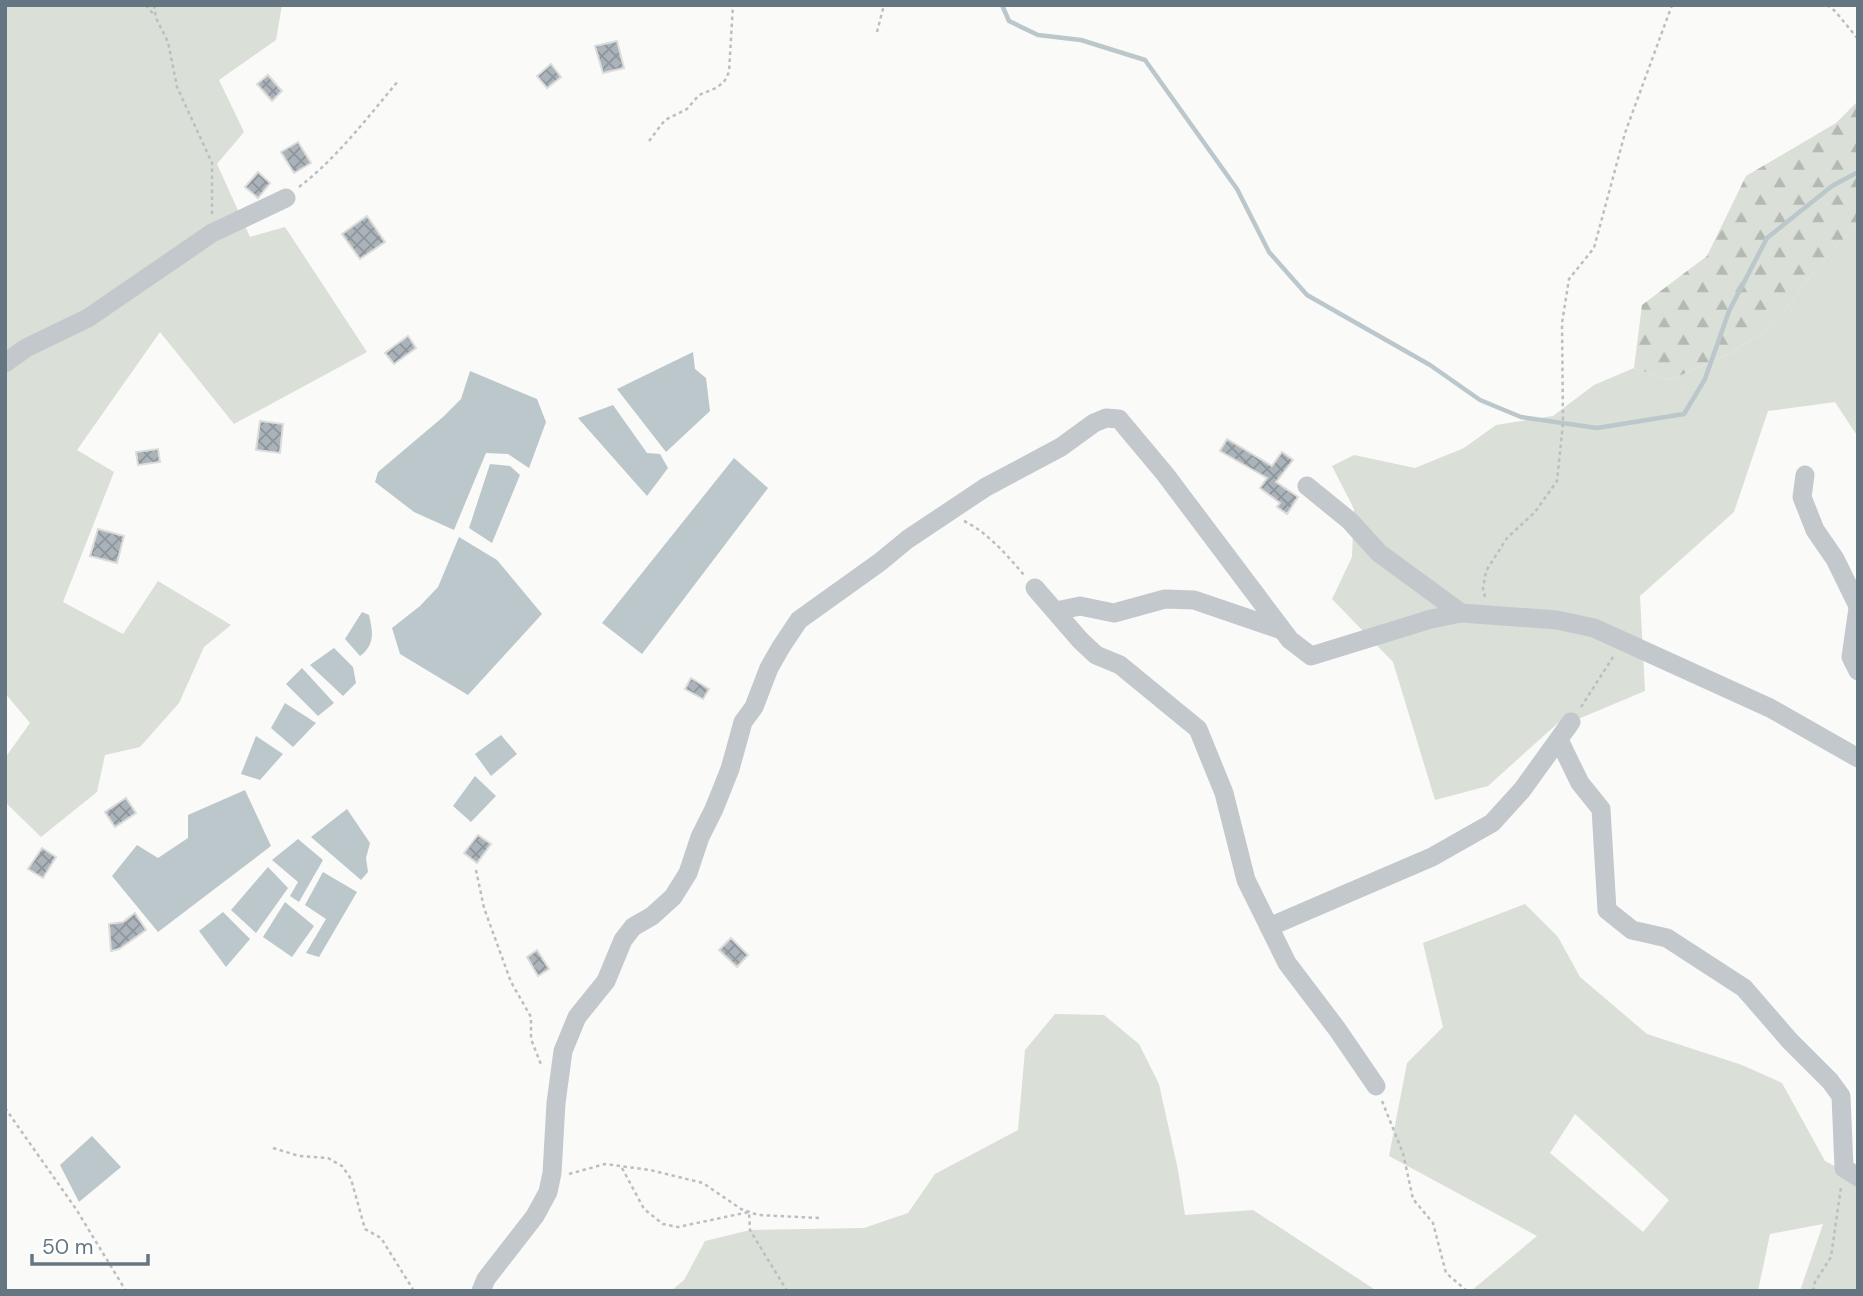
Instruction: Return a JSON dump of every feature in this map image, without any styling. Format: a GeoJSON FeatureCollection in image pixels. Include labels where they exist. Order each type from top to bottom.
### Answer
{"type":"FeatureCollection","features":[{"type":"Feature","properties":{"kind":"street"},"geometry":{"type":"LineString","coordinates":[[5,363],[26,348],[88,318],[212,233],[286,198]]}},
{"type":"Feature","properties":{"kind":"street"},"geometry":{"type":"LineString","coordinates":[[481,1291],[486,1279],[534,1216],[548,1192],[563,1051],[578,1017],[606,981],[623,940],[634,927],[652,916],[673,897],[688,873],[700,837],[730,769],[743,722],[754,706],[769,668],[799,620],[986,487],[1061,447],[1094,423],[1106,418],[1119,419],[1165,474],[1290,640],[1311,656],[1431,619],[1461,613],[1557,620],[1594,628],[1770,708],[1858,758]]}},
{"type":"Feature","properties":{"kind":"street"},"geometry":{"type":"LineString","coordinates":[[1805,475],[1801,497],[1815,530],[1835,559],[1858,607],[1851,657],[1858,671]]}},
{"type":"Feature","properties":{"kind":"street"},"geometry":{"type":"LineString","coordinates":[[1307,485],[1350,521],[1379,553],[1461,613]]}},
{"type":"Feature","properties":{"kind":"street"},"geometry":{"type":"LineString","coordinates":[[1035,588],[1096,655],[1120,665],[1198,729],[1224,793],[1246,880],[1269,927],[1287,963],[1376,1086]]}},
{"type":"Feature","properties":{"kind":"street"},"geometry":{"type":"LineString","coordinates":[[1056,611],[1080,607],[1114,613],[1165,599],[1194,600],[1282,630]]}},
{"type":"Feature","properties":{"kind":"street"},"geometry":{"type":"LineString","coordinates":[[1269,927],[1432,857],[1492,823],[1522,790],[1571,722]]}},
{"type":"Feature","properties":{"kind":"street"},"geometry":{"type":"LineString","coordinates":[[1559,740],[1580,783],[1601,808],[1607,910],[1632,930],[1667,939],[1744,988],[1790,1041],[1830,1081],[1841,1097],[1851,1173]]}},
{"type":"Feature","properties":{"kind":"path"},"geometry":{"type":"LineString","coordinates":[[146,5],[168,42],[177,87],[212,163],[212,233]]}},
{"type":"Feature","properties":{"kind":"path"},"geometry":{"type":"LineString","coordinates":[[154,5],[156,18]]}},
{"type":"Feature","properties":{"kind":"path"},"geometry":{"type":"LineString","coordinates":[[649,141],[665,120],[687,109],[699,95],[724,82],[729,72],[733,5]]}},
{"type":"Feature","properties":{"kind":"path"},"geometry":{"type":"LineString","coordinates":[[877,32],[884,5]]}},
{"type":"Feature","properties":{"kind":"path"},"geometry":{"type":"LineString","coordinates":[[1488,614],[1483,588],[1486,570],[1507,538],[1535,512],[1557,481],[1563,423],[1562,323],[1569,279],[1594,248],[1625,133],[1672,5]]}},
{"type":"Feature","properties":{"kind":"path"},"geometry":{"type":"LineString","coordinates":[[1827,5],[1858,39]]}},
{"type":"Feature","properties":{"kind":"path"},"geometry":{"type":"LineString","coordinates":[[286,198],[319,172],[399,80]]}},
{"type":"Feature","properties":{"kind":"path"},"geometry":{"type":"LineString","coordinates":[[947,513],[974,526],[1012,560],[1035,588]]}},
{"type":"Feature","properties":{"kind":"path"},"geometry":{"type":"LineString","coordinates":[[1571,722],[1623,642]]}},
{"type":"Feature","properties":{"kind":"path"},"geometry":{"type":"LineString","coordinates":[[476,870],[484,908],[511,982],[531,1017],[531,1040],[546,1078]]}},
{"type":"Feature","properties":{"kind":"path"},"geometry":{"type":"LineString","coordinates":[[1376,1086],[1403,1153],[1413,1199],[1433,1223],[1446,1273],[1466,1291]]}},
{"type":"Feature","properties":{"kind":"path"},"geometry":{"type":"LineString","coordinates":[[5,1108],[76,1209],[127,1291]]}},
{"type":"Feature","properties":{"kind":"path"},"geometry":{"type":"LineString","coordinates":[[273,1148],[299,1156],[328,1158],[342,1166],[351,1179],[365,1229],[381,1238],[414,1291]]}},
{"type":"Feature","properties":{"kind":"path"},"geometry":{"type":"LineString","coordinates":[[550,1180],[605,1164],[650,1170],[704,1183],[741,1209],[758,1215],[819,1218]]}},
{"type":"Feature","properties":{"kind":"path"},"geometry":{"type":"LineString","coordinates":[[622,1168],[644,1209],[663,1224],[678,1227],[749,1212]]}},
{"type":"Feature","properties":{"kind":"path"},"geometry":{"type":"LineString","coordinates":[[1813,1291],[1815,1282],[1831,1257],[1851,1173]]}},
{"type":"Feature","properties":{"kind":"path"},"geometry":{"type":"LineString","coordinates":[[749,1212],[750,1230],[787,1291]]}},
{"type":"Feature","properties":{"kind":"green space"},"geometry":{"type":"Polygon","coordinates":[[[5,5],[282,5],[276,40],[219,80],[244,132],[217,164],[250,237],[285,227],[367,352],[234,424],[160,332],[77,450],[114,472],[63,602],[123,634],[158,581],[231,625],[204,647],[179,703],[140,747],[105,755],[97,792],[41,837],[5,802],[5,758],[30,723],[5,693],[5,5]]]}},
{"type":"Feature","properties":{"kind":"green space"},"geometry":{"type":"Polygon","coordinates":[[[1858,101],[1858,223],[1815,270],[1773,326],[1729,354],[1670,380],[1634,368],[1642,305],[1707,256],[1746,176],[1836,123],[1858,101]]]}},
{"type":"Feature","properties":{"kind":"green space"},"geometry":{"type":"Polygon","coordinates":[[[1858,223],[1858,437],[1835,402],[1768,411],[1734,512],[1640,596],[1645,691],[1571,722],[1558,723],[1488,786],[1435,800],[1393,662],[1332,599],[1352,557],[1354,509],[1332,466],[1354,455],[1415,468],[1464,448],[1496,425],[1553,416],[1594,385],[1634,368],[1670,380],[1729,354],[1773,326],[1815,270],[1858,223]]]}},
{"type":"Feature","properties":{"kind":"green space"},"geometry":{"type":"Polygon","coordinates":[[[1525,904],[1558,937],[1580,977],[1647,1034],[1742,1065],[1782,1083],[1825,1161],[1858,1178],[1858,1291],[1800,1291],[1823,1224],[1770,1234],[1758,1291],[1471,1291],[1537,1236],[1389,1156],[1407,1063],[1443,1027],[1423,943],[1525,904]],[[1575,1114],[1550,1153],[1643,1232],[1669,1200],[1575,1114]]]}},
{"type":"Feature","properties":{"kind":"green space"},"geometry":{"type":"Polygon","coordinates":[[[1055,1014],[1104,1015],[1139,1044],[1159,1084],[1185,1215],[1253,1210],[1377,1291],[671,1291],[684,1280],[705,1241],[750,1230],[864,1228],[908,1213],[935,1174],[1018,1130],[1025,1050],[1055,1014]]]}},
{"type":"Feature","properties":{"kind":"shaded area"},"geometry":{"type":"Polygon","coordinates":[[[693,352],[695,369],[706,378],[710,411],[666,452],[617,389],[693,352]]]}},
{"type":"Feature","properties":{"kind":"shaded area"},"geometry":{"type":"Polygon","coordinates":[[[470,371],[537,399],[546,422],[529,468],[508,454],[486,453],[454,530],[414,512],[375,482],[378,472],[461,399],[470,371]]]}},
{"type":"Feature","properties":{"kind":"shaded area"},"geometry":{"type":"Polygon","coordinates":[[[613,405],[647,453],[660,454],[668,468],[647,496],[578,418],[613,405]]]}},
{"type":"Feature","properties":{"kind":"shaded area"},"geometry":{"type":"Polygon","coordinates":[[[734,458],[768,488],[642,654],[602,623],[734,458]]]}},
{"type":"Feature","properties":{"kind":"shaded area"},"geometry":{"type":"Polygon","coordinates":[[[490,464],[510,466],[520,475],[492,543],[469,528],[490,464]]]}},
{"type":"Feature","properties":{"kind":"shaded area"},"geometry":{"type":"Polygon","coordinates":[[[459,537],[497,560],[542,614],[468,695],[400,654],[392,628],[420,606],[438,587],[459,537]]]}},
{"type":"Feature","properties":{"kind":"shaded area"},"geometry":{"type":"Polygon","coordinates":[[[362,612],[369,615],[372,633],[368,647],[360,656],[345,639],[362,612]]]}},
{"type":"Feature","properties":{"kind":"shaded area"},"geometry":{"type":"Polygon","coordinates":[[[334,648],[353,667],[356,683],[343,696],[310,665],[334,648]]]}},
{"type":"Feature","properties":{"kind":"shaded area"},"geometry":{"type":"Polygon","coordinates":[[[302,668],[334,703],[318,716],[286,684],[302,668]]]}},
{"type":"Feature","properties":{"kind":"shaded area"},"geometry":{"type":"Polygon","coordinates":[[[285,703],[316,723],[293,747],[271,728],[285,703]]]}},
{"type":"Feature","properties":{"kind":"shaded area"},"geometry":{"type":"Polygon","coordinates":[[[501,735],[517,754],[491,776],[475,754],[501,735]]]}},
{"type":"Feature","properties":{"kind":"shaded area"},"geometry":{"type":"Polygon","coordinates":[[[256,736],[283,754],[260,780],[241,774],[256,736]]]}},
{"type":"Feature","properties":{"kind":"shaded area"},"geometry":{"type":"Polygon","coordinates":[[[475,776],[496,796],[471,822],[453,806],[475,776]]]}},
{"type":"Feature","properties":{"kind":"shaded area"},"geometry":{"type":"Polygon","coordinates":[[[245,790],[271,846],[158,932],[112,876],[137,845],[158,858],[188,838],[188,815],[245,790]]]}},
{"type":"Feature","properties":{"kind":"shaded area"},"geometry":{"type":"Polygon","coordinates":[[[347,809],[370,843],[366,858],[368,872],[361,880],[311,837],[347,809]]]}},
{"type":"Feature","properties":{"kind":"shaded area"},"geometry":{"type":"Polygon","coordinates":[[[298,839],[323,860],[299,902],[290,896],[298,882],[272,860],[298,839]]]}},
{"type":"Feature","properties":{"kind":"shaded area"},"geometry":{"type":"Polygon","coordinates":[[[268,867],[288,888],[256,933],[231,910],[268,867]]]}},
{"type":"Feature","properties":{"kind":"shaded area"},"geometry":{"type":"Polygon","coordinates":[[[323,872],[357,892],[319,957],[306,953],[326,919],[305,905],[323,872]]]}},
{"type":"Feature","properties":{"kind":"shaded area"},"geometry":{"type":"Polygon","coordinates":[[[285,902],[314,926],[292,957],[263,937],[285,902]]]}},
{"type":"Feature","properties":{"kind":"shaded area"},"geometry":{"type":"Polygon","coordinates":[[[223,912],[250,939],[226,967],[199,931],[223,912]]]}},
{"type":"Feature","properties":{"kind":"shaded area"},"geometry":{"type":"Polygon","coordinates":[[[92,1136],[121,1167],[79,1202],[60,1165],[92,1136]]]}},
{"type":"Feature","properties":{"kind":"building"},"geometry":{"type":"Polygon","coordinates":[[[617,41],[624,68],[603,73],[595,46],[617,41]]]}},
{"type":"Feature","properties":{"kind":"building"},"geometry":{"type":"Polygon","coordinates":[[[551,64],[561,77],[547,88],[537,76],[551,64]]]}},
{"type":"Feature","properties":{"kind":"building"},"geometry":{"type":"Polygon","coordinates":[[[268,75],[282,91],[272,101],[257,84],[268,75]]]}},
{"type":"Feature","properties":{"kind":"building"},"geometry":{"type":"Polygon","coordinates":[[[298,142],[311,163],[294,173],[281,152],[298,142]]]}},
{"type":"Feature","properties":{"kind":"building"},"geometry":{"type":"Polygon","coordinates":[[[258,172],[270,183],[258,198],[245,187],[258,172]]]}},
{"type":"Feature","properties":{"kind":"building"},"geometry":{"type":"Polygon","coordinates":[[[367,216],[385,242],[360,259],[342,234],[367,216]]]}},
{"type":"Feature","properties":{"kind":"building"},"geometry":{"type":"Polygon","coordinates":[[[408,336],[416,348],[394,364],[385,353],[408,336]]]}},
{"type":"Feature","properties":{"kind":"building"},"geometry":{"type":"Polygon","coordinates":[[[260,421],[283,424],[280,453],[256,450],[260,421]]]}},
{"type":"Feature","properties":{"kind":"building"},"geometry":{"type":"Polygon","coordinates":[[[1227,439],[1272,466],[1282,452],[1293,460],[1276,482],[1298,497],[1287,514],[1277,507],[1280,503],[1260,488],[1267,478],[1220,451],[1227,439]]]}},
{"type":"Feature","properties":{"kind":"building"},"geometry":{"type":"Polygon","coordinates":[[[158,449],[160,462],[138,465],[136,452],[158,449]]]}},
{"type":"Feature","properties":{"kind":"building"},"geometry":{"type":"Polygon","coordinates":[[[98,529],[124,536],[117,563],[90,556],[98,529]]]}},
{"type":"Feature","properties":{"kind":"building"},"geometry":{"type":"Polygon","coordinates":[[[691,678],[709,689],[703,699],[685,689],[691,678]]]}},
{"type":"Feature","properties":{"kind":"building"},"geometry":{"type":"Polygon","coordinates":[[[126,798],[136,813],[115,827],[105,812],[126,798]]]}},
{"type":"Feature","properties":{"kind":"building"},"geometry":{"type":"Polygon","coordinates":[[[478,835],[491,844],[477,863],[464,853],[478,835]]]}},
{"type":"Feature","properties":{"kind":"building"},"geometry":{"type":"Polygon","coordinates":[[[42,848],[56,857],[43,878],[28,869],[42,848]]]}},
{"type":"Feature","properties":{"kind":"building"},"geometry":{"type":"Polygon","coordinates":[[[135,913],[146,930],[119,949],[111,951],[109,924],[123,922],[135,913]]]}},
{"type":"Feature","properties":{"kind":"building"},"geometry":{"type":"Polygon","coordinates":[[[731,938],[748,955],[737,967],[719,950],[731,938]]]}},
{"type":"Feature","properties":{"kind":"building"},"geometry":{"type":"Polygon","coordinates":[[[537,950],[549,969],[538,976],[527,957],[537,950]]]}},
{"type":"Feature","properties":{"kind":"waterway"},"geometry":{"type":"LineString","coordinates":[[1002,5],[1009,21],[1038,35],[1081,40],[1145,60],[1237,189],[1269,252],[1307,295],[1430,365],[1480,400],[1521,417],[1597,428],[1684,414],[1705,379],[1729,311],[1767,238],[1832,186],[1858,172]]}}]}
